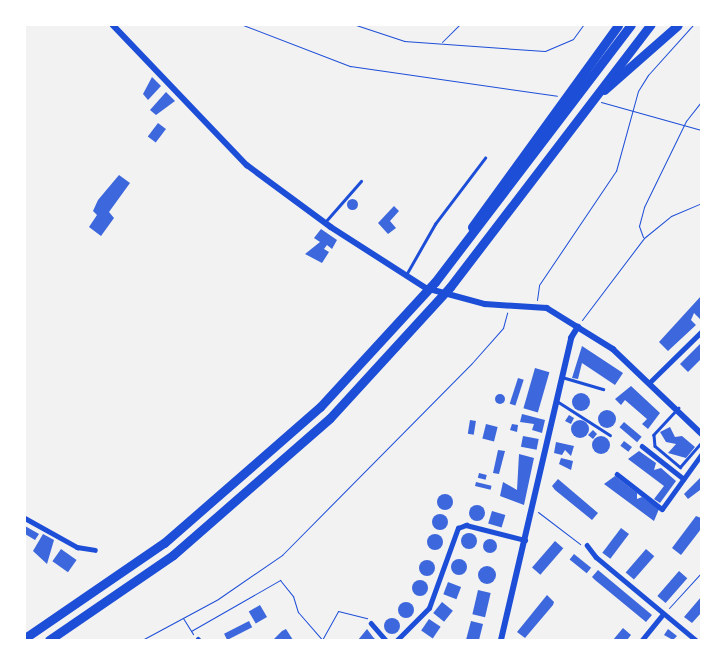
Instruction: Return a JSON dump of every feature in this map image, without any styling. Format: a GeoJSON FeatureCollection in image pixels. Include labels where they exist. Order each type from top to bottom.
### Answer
{"type":"FeatureCollection","features":[{"type":"Feature","properties":{"kind":"highway"},"geometry":{"type":"LineString","coordinates":[[461,249],[478,215],[618,25]]}},
{"type":"Feature","properties":{"kind":"highway"},"geometry":{"type":"LineString","coordinates":[[25,638],[164,544],[252,471],[327,401],[435,282],[631,25]]}},
{"type":"Feature","properties":{"kind":"highway"},"geometry":{"type":"LineString","coordinates":[[50,640],[173,555],[275,470],[383,364],[450,287],[650,25]]}},
{"type":"Feature","properties":{"kind":"highway"},"geometry":{"type":"LineString","coordinates":[[586,107],[678,25]]}},
{"type":"Feature","properties":{"kind":"street"},"geometry":{"type":"LineString","coordinates":[[113,25],[247,165],[325,222],[405,277],[447,294],[509,305],[536,304],[578,327],[651,381],[701,433]]}},
{"type":"Feature","properties":{"kind":"street"},"geometry":{"type":"LineString","coordinates":[[501,640],[534,508],[562,377],[578,327]]}},
{"type":"Feature","properties":{"kind":"street"},"geometry":{"type":"LineString","coordinates":[[651,381],[701,332]]}},
{"type":"Feature","properties":{"kind":"street"},"geometry":{"type":"LineString","coordinates":[[642,446],[684,479]]}},
{"type":"Feature","properties":{"kind":"street"},"geometry":{"type":"LineString","coordinates":[[617,474],[662,509],[701,455]]}},
{"type":"Feature","properties":{"kind":"street"},"geometry":{"type":"LineString","coordinates":[[25,518],[77,547],[95,550]]}},
{"type":"Feature","properties":{"kind":"street"},"geometry":{"type":"LineString","coordinates":[[398,640],[429,608],[458,528],[466,525],[525,540]]}},
{"type":"Feature","properties":{"kind":"street"},"geometry":{"type":"LineString","coordinates":[[587,545],[663,614],[696,640]]}},
{"type":"Feature","properties":{"kind":"street"},"geometry":{"type":"LineString","coordinates":[[642,640],[663,614]]}},
{"type":"Feature","properties":{"kind":"street"},"geometry":{"type":"LineString","coordinates":[[371,623],[386,640]]}},
{"type":"Feature","properties":{"kind":"lane"},"geometry":{"type":"LineString","coordinates":[[405,277],[440,216],[485,158]]}},
{"type":"Feature","properties":{"kind":"lane"},"geometry":{"type":"LineString","coordinates":[[325,222],[361,181]]}},
{"type":"Feature","properties":{"kind":"lane"},"geometry":{"type":"LineString","coordinates":[[562,377],[603,390]]}},
{"type":"Feature","properties":{"kind":"lane"},"geometry":{"type":"LineString","coordinates":[[557,401],[610,435]]}},
{"type":"Feature","properties":{"kind":"lane"},"geometry":{"type":"LineString","coordinates":[[679,408],[652,441],[680,467],[701,443]]}},
{"type":"Feature","properties":{"kind":"path"},"geometry":{"type":"LineString","coordinates":[[243,25],[350,66],[557,96]]}},
{"type":"Feature","properties":{"kind":"path"},"geometry":{"type":"LineString","coordinates":[[356,25],[404,41],[545,51],[572,39],[583,25]]}},
{"type":"Feature","properties":{"kind":"path"},"geometry":{"type":"LineString","coordinates":[[440,43],[459,25]]}},
{"type":"Feature","properties":{"kind":"path"},"geometry":{"type":"LineString","coordinates":[[536,304],[539,285],[616,171],[638,91],[648,75],[693,25]]}},
{"type":"Feature","properties":{"kind":"path"},"geometry":{"type":"LineString","coordinates":[[644,238],[639,226],[644,207],[686,121],[701,102]]}},
{"type":"Feature","properties":{"kind":"path"},"geometry":{"type":"LineString","coordinates":[[609,104],[647,112],[701,130]]}},
{"type":"Feature","properties":{"kind":"path"},"geometry":{"type":"LineString","coordinates":[[578,327],[644,238],[671,216],[701,203]]}},
{"type":"Feature","properties":{"kind":"path"},"geometry":{"type":"LineString","coordinates":[[142,640],[183,617],[282,555],[334,497],[388,450],[472,363],[503,328],[509,305]]}},
{"type":"Feature","properties":{"kind":"path"},"geometry":{"type":"LineString","coordinates":[[534,508],[575,543],[587,545]]}},
{"type":"Feature","properties":{"kind":"path"},"geometry":{"type":"LineString","coordinates":[[663,614],[701,573]]}},
{"type":"Feature","properties":{"kind":"path"},"geometry":{"type":"LineString","coordinates":[[191,631],[280,580],[293,596],[298,612],[322,640],[338,611],[371,623]]}},
{"type":"Feature","properties":{"kind":"path"},"geometry":{"type":"LineString","coordinates":[[183,617],[191,631],[199,639]]}},
{"type":"Feature","properties":{"kind":"building"},"geometry":{"type":"Polygon","coordinates":[[[152,77],[161,86],[148,100],[143,94],[152,77]]]}},
{"type":"Feature","properties":{"kind":"building"},"geometry":{"type":"Polygon","coordinates":[[[166,92],[175,101],[156,115],[150,110],[166,92]]]}},
{"type":"Feature","properties":{"kind":"building"},"geometry":{"type":"Polygon","coordinates":[[[158,123],[166,129],[156,143],[148,137],[158,123]]]}},
{"type":"Feature","properties":{"kind":"building"},"geometry":{"type":"Polygon","coordinates":[[[119,175],[130,183],[109,212],[114,218],[101,236],[89,227],[97,215],[93,211],[98,200],[119,175]]]}},
{"type":"Feature","properties":{"kind":"building"},"geometry":{"type":"Polygon","coordinates":[[[352,198],[358,204],[352,210],[346,204],[352,198]]]}},
{"type":"Feature","properties":{"kind":"building"},"geometry":{"type":"Polygon","coordinates":[[[394,206],[399,211],[390,221],[396,228],[388,234],[378,223],[394,206]]]}},
{"type":"Feature","properties":{"kind":"building"},"geometry":{"type":"Polygon","coordinates":[[[321,229],[337,240],[332,249],[327,245],[324,249],[329,252],[322,263],[305,254],[320,242],[314,238],[321,229]]]}},
{"type":"Feature","properties":{"kind":"building"},"geometry":{"type":"Polygon","coordinates":[[[701,296],[701,320],[694,313],[691,320],[696,325],[668,351],[659,342],[701,296]]]}},
{"type":"Feature","properties":{"kind":"building"},"geometry":{"type":"Polygon","coordinates":[[[701,343],[701,359],[688,372],[680,364],[701,343]]]}},
{"type":"Feature","properties":{"kind":"building"},"geometry":{"type":"Polygon","coordinates":[[[582,346],[623,373],[615,385],[582,363],[578,379],[572,378],[582,346]]]}},
{"type":"Feature","properties":{"kind":"building"},"geometry":{"type":"Polygon","coordinates":[[[535,368],[549,372],[538,413],[523,408],[535,368]]]}},
{"type":"Feature","properties":{"kind":"building"},"geometry":{"type":"Polygon","coordinates":[[[518,378],[524,380],[515,406],[510,404],[518,378]]]}},
{"type":"Feature","properties":{"kind":"building"},"geometry":{"type":"Polygon","coordinates":[[[631,386],[660,413],[648,429],[642,424],[647,419],[625,400],[621,405],[615,399],[631,386]]]}},
{"type":"Feature","properties":{"kind":"building"},"geometry":{"type":"Polygon","coordinates":[[[581,393],[587,396],[590,402],[587,408],[581,411],[575,408],[572,402],[575,396],[581,393]]]}},
{"type":"Feature","properties":{"kind":"building"},"geometry":{"type":"Polygon","coordinates":[[[498,394],[502,394],[505,399],[504,403],[498,404],[495,401],[495,397],[498,394]]]}},
{"type":"Feature","properties":{"kind":"building"},"geometry":{"type":"Polygon","coordinates":[[[607,410],[613,413],[616,419],[613,425],[607,428],[601,425],[598,419],[601,413],[607,410]]]}},
{"type":"Feature","properties":{"kind":"building"},"geometry":{"type":"Polygon","coordinates":[[[522,414],[545,420],[542,433],[532,430],[534,424],[520,422],[522,414]]]}},
{"type":"Feature","properties":{"kind":"building"},"geometry":{"type":"Polygon","coordinates":[[[569,415],[574,418],[571,424],[565,421],[569,415]]]}},
{"type":"Feature","properties":{"kind":"building"},"geometry":{"type":"Polygon","coordinates":[[[470,420],[476,421],[474,435],[468,434],[470,420]]]}},
{"type":"Feature","properties":{"kind":"building"},"geometry":{"type":"Polygon","coordinates":[[[580,420],[586,423],[589,429],[586,435],[580,438],[574,435],[571,429],[574,423],[580,420]]]}},
{"type":"Feature","properties":{"kind":"building"},"geometry":{"type":"Polygon","coordinates":[[[624,422],[642,437],[637,442],[620,427],[624,422]]]}},
{"type":"Feature","properties":{"kind":"building"},"geometry":{"type":"Polygon","coordinates":[[[486,424],[498,427],[494,441],[482,439],[486,424]]]}},
{"type":"Feature","properties":{"kind":"building"},"geometry":{"type":"Polygon","coordinates":[[[512,424],[518,425],[517,432],[510,430],[512,424]]]}},
{"type":"Feature","properties":{"kind":"building"},"geometry":{"type":"Polygon","coordinates":[[[670,427],[675,437],[682,436],[695,447],[686,458],[668,453],[676,444],[666,442],[660,432],[670,427]]]}},
{"type":"Feature","properties":{"kind":"building"},"geometry":{"type":"Polygon","coordinates":[[[593,430],[597,434],[593,439],[588,435],[593,430]]]}},
{"type":"Feature","properties":{"kind":"building"},"geometry":{"type":"Polygon","coordinates":[[[523,436],[539,439],[537,450],[521,447],[523,436]]]}},
{"type":"Feature","properties":{"kind":"building"},"geometry":{"type":"Polygon","coordinates":[[[601,436],[607,439],[610,445],[607,451],[601,454],[595,451],[592,445],[595,439],[601,436]]]}},
{"type":"Feature","properties":{"kind":"building"},"geometry":{"type":"Polygon","coordinates":[[[624,441],[632,447],[628,452],[620,446],[624,441]]]}},
{"type":"Feature","properties":{"kind":"building"},"geometry":{"type":"Polygon","coordinates":[[[556,442],[574,446],[571,456],[565,450],[562,455],[554,453],[556,442]]]}},
{"type":"Feature","properties":{"kind":"building"},"geometry":{"type":"Polygon","coordinates":[[[498,450],[505,451],[499,474],[493,473],[498,450]]]}},
{"type":"Feature","properties":{"kind":"building"},"geometry":{"type":"Polygon","coordinates":[[[639,451],[656,463],[654,470],[661,468],[676,481],[660,503],[654,499],[664,486],[628,459],[639,451]]]}},
{"type":"Feature","properties":{"kind":"building"},"geometry":{"type":"Polygon","coordinates":[[[519,454],[534,458],[524,505],[500,496],[503,482],[517,490],[519,454]]]}},
{"type":"Feature","properties":{"kind":"building"},"geometry":{"type":"Polygon","coordinates":[[[561,458],[573,461],[571,470],[559,464],[561,458]]]}},
{"type":"Feature","properties":{"kind":"building"},"geometry":{"type":"Polygon","coordinates":[[[479,473],[487,475],[486,480],[478,478],[479,473]]]}},
{"type":"Feature","properties":{"kind":"building"},"geometry":{"type":"Polygon","coordinates":[[[615,476],[637,493],[637,499],[642,497],[659,509],[654,521],[604,484],[615,476]]]}},
{"type":"Feature","properties":{"kind":"building"},"geometry":{"type":"Polygon","coordinates":[[[701,477],[700,490],[688,499],[684,494],[701,477]]]}},
{"type":"Feature","properties":{"kind":"building"},"geometry":{"type":"Polygon","coordinates":[[[558,479],[598,513],[592,520],[555,490],[552,486],[558,479]]]}},
{"type":"Feature","properties":{"kind":"building"},"geometry":{"type":"Polygon","coordinates":[[[476,482],[492,486],[491,490],[475,486],[476,482]]]}},
{"type":"Feature","properties":{"kind":"building"},"geometry":{"type":"Polygon","coordinates":[[[445,494],[451,496],[453,502],[451,508],[445,510],[439,508],[437,502],[439,496],[445,494]]]}},
{"type":"Feature","properties":{"kind":"building"},"geometry":{"type":"Polygon","coordinates":[[[477,505],[485,513],[477,521],[469,513],[477,505]]]}},
{"type":"Feature","properties":{"kind":"building"},"geometry":{"type":"Polygon","coordinates":[[[492,511],[505,515],[502,528],[488,523],[492,511]]]}},
{"type":"Feature","properties":{"kind":"building"},"geometry":{"type":"Polygon","coordinates":[[[440,514],[446,516],[448,522],[446,528],[440,530],[434,528],[432,522],[434,516],[440,514]]]}},
{"type":"Feature","properties":{"kind":"building"},"geometry":{"type":"Polygon","coordinates":[[[696,516],[701,518],[701,529],[681,555],[672,548],[696,516]]]}},
{"type":"Feature","properties":{"kind":"building"},"geometry":{"type":"Polygon","coordinates":[[[25,526],[39,534],[35,540],[25,534],[25,526]]]}},
{"type":"Feature","properties":{"kind":"building"},"geometry":{"type":"Polygon","coordinates":[[[621,528],[629,534],[610,559],[602,553],[621,528]]]}},
{"type":"Feature","properties":{"kind":"building"},"geometry":{"type":"Polygon","coordinates":[[[469,533],[475,535],[477,541],[475,547],[469,549],[463,547],[461,541],[463,535],[469,533]]]}},
{"type":"Feature","properties":{"kind":"building"},"geometry":{"type":"Polygon","coordinates":[[[43,534],[54,540],[47,564],[33,551],[43,534]]]}},
{"type":"Feature","properties":{"kind":"building"},"geometry":{"type":"Polygon","coordinates":[[[435,534],[441,536],[443,542],[441,548],[435,550],[429,548],[427,542],[429,536],[435,534]]]}},
{"type":"Feature","properties":{"kind":"building"},"geometry":{"type":"Polygon","coordinates":[[[487,539],[493,539],[497,546],[493,553],[487,553],[483,549],[483,543],[487,539]]]}},
{"type":"Feature","properties":{"kind":"building"},"geometry":{"type":"Polygon","coordinates":[[[555,541],[563,548],[540,575],[532,567],[555,541]]]}},
{"type":"Feature","properties":{"kind":"building"},"geometry":{"type":"Polygon","coordinates":[[[61,549],[77,560],[68,572],[52,561],[61,549]]]}},
{"type":"Feature","properties":{"kind":"building"},"geometry":{"type":"Polygon","coordinates":[[[646,549],[654,556],[634,580],[626,572],[646,549]]]}},
{"type":"Feature","properties":{"kind":"building"},"geometry":{"type":"Polygon","coordinates":[[[574,554],[591,568],[587,573],[570,559],[574,554]]]}},
{"type":"Feature","properties":{"kind":"building"},"geometry":{"type":"Polygon","coordinates":[[[459,559],[465,561],[467,567],[465,573],[459,575],[453,573],[451,567],[453,561],[459,559]]]}},
{"type":"Feature","properties":{"kind":"building"},"geometry":{"type":"Polygon","coordinates":[[[427,560],[433,562],[435,568],[433,574],[427,576],[421,574],[419,568],[421,562],[427,560]]]}},
{"type":"Feature","properties":{"kind":"building"},"geometry":{"type":"Polygon","coordinates":[[[483,566],[491,566],[496,571],[494,582],[483,584],[478,579],[478,571],[483,566]]]}},
{"type":"Feature","properties":{"kind":"building"},"geometry":{"type":"Polygon","coordinates":[[[598,570],[652,615],[646,622],[592,577],[598,570]]]}},
{"type":"Feature","properties":{"kind":"building"},"geometry":{"type":"Polygon","coordinates":[[[679,571],[687,578],[666,603],[657,596],[679,571]]]}},
{"type":"Feature","properties":{"kind":"building"},"geometry":{"type":"Polygon","coordinates":[[[420,580],[428,588],[420,596],[412,588],[420,580]]]}},
{"type":"Feature","properties":{"kind":"building"},"geometry":{"type":"Polygon","coordinates":[[[448,582],[461,587],[456,599],[443,594],[448,582]]]}},
{"type":"Feature","properties":{"kind":"building"},"geometry":{"type":"Polygon","coordinates":[[[478,590],[491,593],[485,617],[472,614],[478,590]]]}},
{"type":"Feature","properties":{"kind":"building"},"geometry":{"type":"Polygon","coordinates":[[[547,595],[554,602],[553,605],[525,638],[517,632],[547,595]]]}},
{"type":"Feature","properties":{"kind":"building"},"geometry":{"type":"Polygon","coordinates":[[[701,597],[701,613],[692,623],[684,617],[701,597]]]}},
{"type":"Feature","properties":{"kind":"building"},"geometry":{"type":"Polygon","coordinates":[[[406,602],[412,604],[414,610],[412,616],[406,618],[400,616],[398,610],[400,604],[406,602]]]}},
{"type":"Feature","properties":{"kind":"building"},"geometry":{"type":"Polygon","coordinates":[[[442,602],[453,611],[444,622],[433,613],[442,602]]]}},
{"type":"Feature","properties":{"kind":"building"},"geometry":{"type":"Polygon","coordinates":[[[260,605],[267,617],[256,624],[249,612],[260,605]]]}},
{"type":"Feature","properties":{"kind":"building"},"geometry":{"type":"Polygon","coordinates":[[[392,618],[398,620],[400,626],[398,632],[392,634],[386,632],[384,626],[386,620],[392,618]]]}},
{"type":"Feature","properties":{"kind":"building"},"geometry":{"type":"Polygon","coordinates":[[[429,619],[441,627],[433,638],[421,631],[429,619]]]}},
{"type":"Feature","properties":{"kind":"building"},"geometry":{"type":"Polygon","coordinates":[[[249,621],[252,627],[227,640],[224,634],[249,621]]]}},
{"type":"Feature","properties":{"kind":"building"},"geometry":{"type":"Polygon","coordinates":[[[471,621],[483,624],[479,640],[466,640],[471,621]]]}},
{"type":"Feature","properties":{"kind":"building"},"geometry":{"type":"Polygon","coordinates":[[[623,628],[631,635],[627,640],[613,640],[623,628]]]}},
{"type":"Feature","properties":{"kind":"building"},"geometry":{"type":"Polygon","coordinates":[[[286,629],[293,640],[273,640],[282,631],[286,629]]]}},
{"type":"Feature","properties":{"kind":"building"},"geometry":{"type":"Polygon","coordinates":[[[367,629],[376,640],[358,640],[367,629]]]}},
{"type":"Feature","properties":{"kind":"building"},"geometry":{"type":"Polygon","coordinates":[[[668,629],[677,636],[673,640],[664,635],[668,629]]]}}]}
